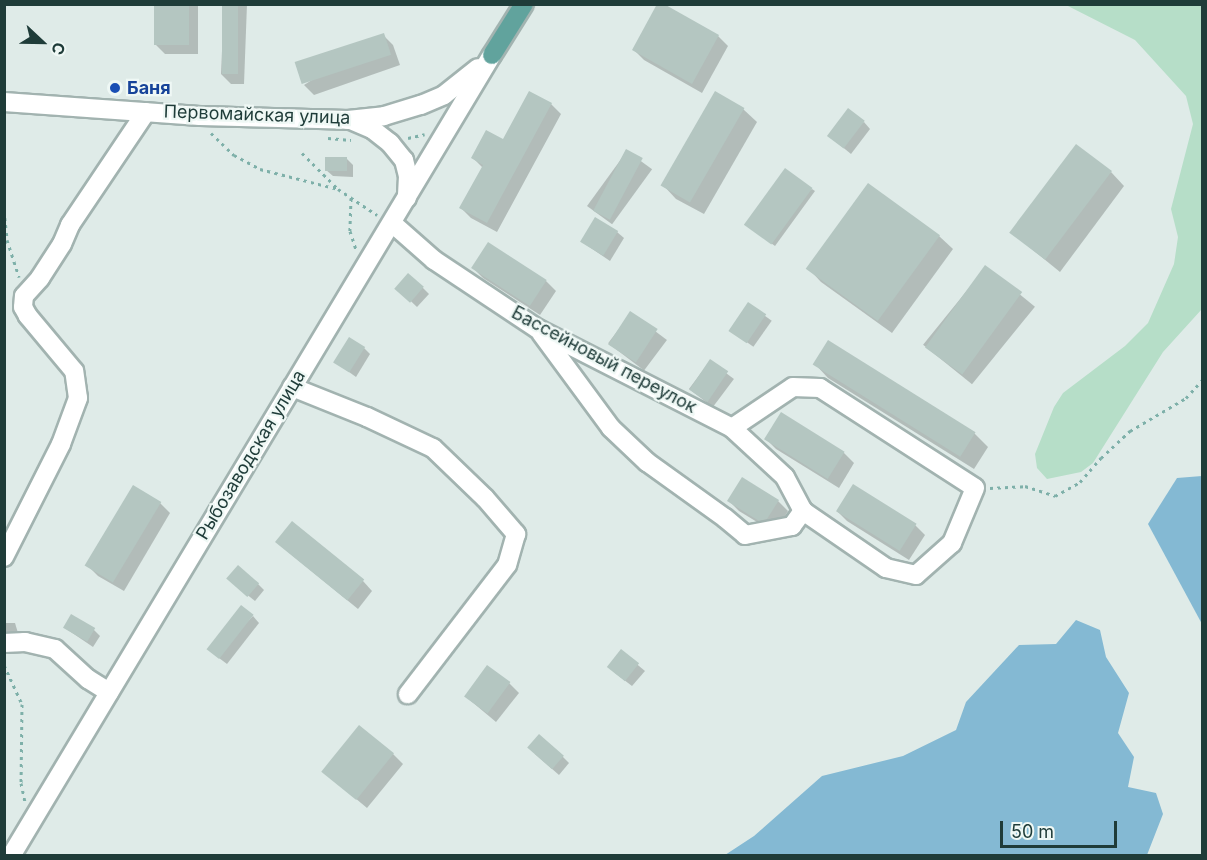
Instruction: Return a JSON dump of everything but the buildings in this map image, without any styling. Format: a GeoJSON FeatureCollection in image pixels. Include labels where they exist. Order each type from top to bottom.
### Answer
{"type":"FeatureCollection","features":[{"type":"Feature","properties":{"kind":"main road"},"geometry":{"type":"LineString","coordinates":[[492,55],[524,4]]}},
{"type":"Feature","properties":{"kind":"street","name":"Первомайская улица"},"geometry":{"type":"LineString","coordinates":[[4,102],[146,112],[348,120],[384,116],[444,95],[467,79],[492,55]]}},
{"type":"Feature","properties":{"kind":"street","name":"Рыбозаводская улица"},"geometry":{"type":"LineString","coordinates":[[11,855],[492,55]]}},
{"type":"Feature","properties":{"kind":"street"},"geometry":{"type":"LineString","coordinates":[[4,556],[61,444],[78,398],[74,371],[28,316],[23,307],[24,296],[40,278],[62,244],[70,225],[146,112]]}},
{"type":"Feature","properties":{"kind":"street"},"geometry":{"type":"LineString","coordinates":[[348,120],[372,129],[390,143],[404,160],[408,176],[407,198]]}},
{"type":"Feature","properties":{"kind":"street","name":"Бассейновый переулок"},"geometry":{"type":"LineString","coordinates":[[392,224],[434,260],[538,329],[732,428],[785,477],[803,511],[886,568],[916,575],[952,543],[975,488]]}},
{"type":"Feature","properties":{"kind":"street"},"geometry":{"type":"LineString","coordinates":[[538,329],[611,428],[647,462],[745,535],[792,526],[803,511]]}},
{"type":"Feature","properties":{"kind":"street"},"geometry":{"type":"LineString","coordinates":[[292,387],[367,417],[433,448],[485,498],[516,534],[507,565],[408,694]]}},
{"type":"Feature","properties":{"kind":"street"},"geometry":{"type":"LineString","coordinates":[[732,428],[793,387],[820,388],[975,488]]}},
{"type":"Feature","properties":{"kind":"street"},"geometry":{"type":"LineString","coordinates":[[4,644],[25,642],[55,649],[88,679],[109,692]]}},
{"type":"Feature","properties":{"kind":"path"},"geometry":{"type":"LineString","coordinates":[[211,132],[234,155],[260,169],[338,189]]}},
{"type":"Feature","properties":{"kind":"path"},"geometry":{"type":"LineString","coordinates":[[302,153],[338,189],[392,224]]}},
{"type":"Feature","properties":{"kind":"path"},"geometry":{"type":"LineString","coordinates":[[351,198],[350,231],[357,250],[360,276]]}},
{"type":"Feature","properties":{"kind":"path"},"geometry":{"type":"LineString","coordinates":[[4,210],[7,240],[24,296]]}},
{"type":"Feature","properties":{"kind":"path"},"geometry":{"type":"LineString","coordinates":[[975,488],[1025,486],[1055,496],[1080,482],[1101,458],[1130,431],[1186,398],[1203,380]]}},
{"type":"Feature","properties":{"kind":"path"},"geometry":{"type":"LineString","coordinates":[[4,665],[22,704],[21,783],[24,800],[32,820]]}},
{"type":"Feature","properties":{"kind":"green space"},"geometry":{"type":"Polygon","coordinates":[[[1066,5],[1202,5],[1202,309],[1163,352],[1093,463],[1081,472],[1047,479],[1037,468],[1035,454],[1054,407],[1063,393],[1125,346],[1148,323],[1174,264],[1178,237],[1171,209],[1193,124],[1186,96],[1135,40],[1066,5]]]}},
{"type":"Feature","properties":{"kind":"water"},"geometry":{"type":"Polygon","coordinates":[[[1202,476],[1202,624],[1148,524],[1177,478],[1202,476]]]}},
{"type":"Feature","properties":{"kind":"water"},"geometry":{"type":"Polygon","coordinates":[[[1076,620],[1100,630],[1106,657],[1129,693],[1118,733],[1134,757],[1128,787],[1156,793],[1163,814],[1147,855],[725,855],[754,836],[822,776],[903,756],[956,730],[966,702],[1019,645],[1056,644],[1076,620]]]}},
{"type":"Feature","properties":{"kind":"place","name":"Баня"},"geometry":{"type":"Point","coordinates":[115,88]}}]}
